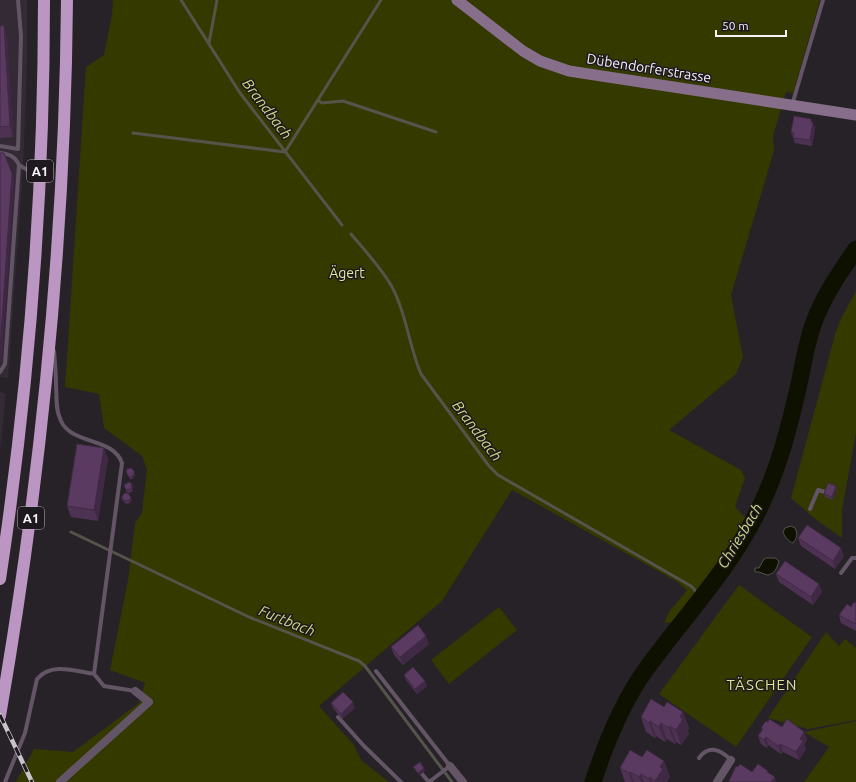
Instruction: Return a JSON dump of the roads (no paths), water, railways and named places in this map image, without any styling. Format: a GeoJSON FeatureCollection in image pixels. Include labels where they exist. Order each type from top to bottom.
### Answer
{"type":"FeatureCollection","features":[{"type":"Feature","properties":{"kind":"highway","name":"A1"},"geometry":{"type":"LineString","coordinates":[[0,579],[25,374],[34,266],[39,177],[44,0]]}},
{"type":"Feature","properties":{"kind":"highway","name":"A1"},"geometry":{"type":"LineString","coordinates":[[0,716],[31,519],[43,419],[52,320],[62,167],[67,0]]}},
{"type":"Feature","properties":{"kind":"street","name":"Dübendorferstrasse"},"geometry":{"type":"LineString","coordinates":[[457,0],[523,51],[540,61],[568,71],[856,115]]}},
{"type":"Feature","properties":{"kind":"street"},"geometry":{"type":"LineString","coordinates":[[60,782],[149,702],[135,691]]}},
{"type":"Feature","properties":{"kind":"street"},"geometry":{"type":"LineString","coordinates":[[718,782],[731,760]]}},
{"type":"Feature","properties":{"kind":"street"},"geometry":{"type":"LineString","coordinates":[[449,767],[463,782]]}},
{"type":"Feature","properties":{"kind":"lane"},"geometry":{"type":"LineString","coordinates":[[0,146],[18,149],[21,36],[18,0]]}},
{"type":"Feature","properties":{"kind":"lane"},"geometry":{"type":"LineString","coordinates":[[792,106],[823,0]]}},
{"type":"Feature","properties":{"kind":"lane"},"geometry":{"type":"LineString","coordinates":[[0,153],[9,154],[19,165],[39,177]]}},
{"type":"Feature","properties":{"kind":"lane"},"geometry":{"type":"LineString","coordinates":[[0,372],[5,364],[19,165]]}},
{"type":"Feature","properties":{"kind":"lane"},"geometry":{"type":"LineString","coordinates":[[52,320],[57,409],[61,422],[74,434],[114,450],[120,456],[122,463],[94,674]]}},
{"type":"Feature","properties":{"kind":"lane"},"geometry":{"type":"LineString","coordinates":[[810,509],[818,490],[825,492]]}},
{"type":"Feature","properties":{"kind":"lane"},"geometry":{"type":"LineString","coordinates":[[841,573],[852,558],[856,558]]}},
{"type":"Feature","properties":{"kind":"lane"},"geometry":{"type":"LineString","coordinates":[[5,782],[23,741],[28,725],[35,685],[41,673],[56,669],[94,674],[104,686],[135,691]]}},
{"type":"Feature","properties":{"kind":"lane"},"geometry":{"type":"LineString","coordinates":[[376,671],[449,767],[429,782],[422,774]]}},
{"type":"Feature","properties":{"kind":"lane"},"geometry":{"type":"LineString","coordinates":[[338,717],[364,746],[401,782]]}},
{"type":"Feature","properties":{"kind":"lane"},"geometry":{"type":"LineString","coordinates":[[699,758],[707,751],[715,750],[722,751],[731,760]]}},
{"type":"Feature","properties":{"kind":"waterway","name":"Brandbach"},"geometry":{"type":"LineString","coordinates":[[181,0],[240,93],[342,225]]}},
{"type":"Feature","properties":{"kind":"waterway"},"geometry":{"type":"LineString","coordinates":[[209,43],[217,0]]}},
{"type":"Feature","properties":{"kind":"waterway"},"geometry":{"type":"LineString","coordinates":[[133,133],[285,152],[381,0]]}},
{"type":"Feature","properties":{"kind":"waterway"},"geometry":{"type":"LineString","coordinates":[[318,100],[322,103],[343,101],[436,132]]}},
{"type":"Feature","properties":{"kind":"waterway","name":"Brandbach"},"geometry":{"type":"LineString","coordinates":[[351,234],[367,252],[391,285],[400,306],[421,374],[489,466],[498,475],[691,586],[700,599]]}},
{"type":"Feature","properties":{"kind":"waterway","name":"Chriesbach"},"geometry":{"type":"LineString","coordinates":[[593,782],[603,752],[622,708],[638,681],[661,649],[720,574],[746,534],[757,513],[771,482],[782,450],[810,333],[829,290],[856,249]]}},
{"type":"Feature","properties":{"kind":"waterway","name":"Furtbach"},"geometry":{"type":"LineString","coordinates":[[71,532],[249,617],[359,661],[365,666],[452,782]]}},
{"type":"Feature","properties":{"kind":"railway"},"geometry":{"type":"LineString","coordinates":[[0,715],[32,782]]}},
{"type":"Feature","properties":{"kind":"district","name":"TÄSCHEN"},"geometry":{"type":"Point","coordinates":[762,685]}},
{"type":"Feature","properties":{"kind":"park label","name":"Ägert"},"geometry":{"type":"Point","coordinates":[347,273]}}]}
